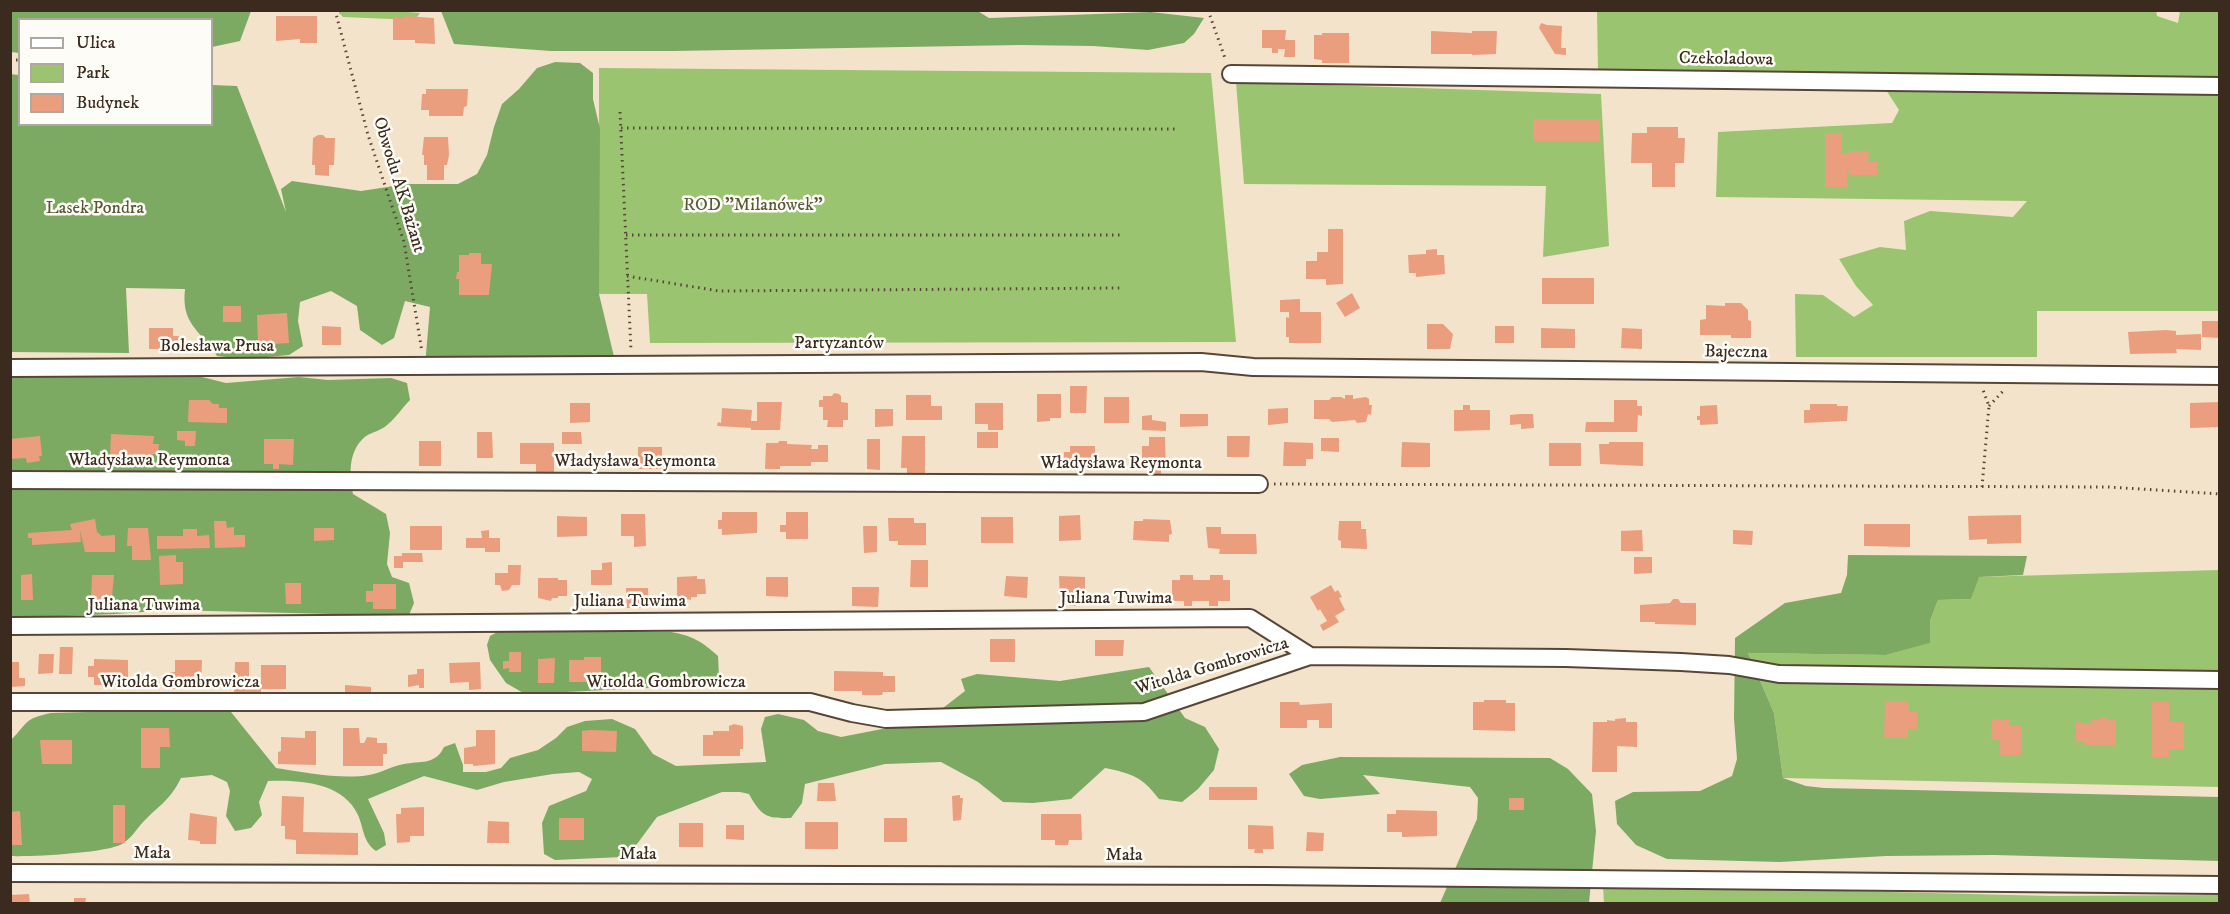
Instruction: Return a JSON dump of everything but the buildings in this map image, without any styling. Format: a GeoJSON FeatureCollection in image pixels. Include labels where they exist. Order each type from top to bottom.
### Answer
{"type":"FeatureCollection","features":[{"type":"Feature","properties":{"kind":"street","name":"Czekoladowa"},"geometry":{"type":"LineString","coordinates":[[1231,74],[2220,86]]}},
{"type":"Feature","properties":{"kind":"street","name":"Partyzantów"},"geometry":{"type":"LineString","coordinates":[[425,366],[1201,362],[1252,367]]}},
{"type":"Feature","properties":{"kind":"street","name":"Bolesława Prusa"},"geometry":{"type":"LineString","coordinates":[[10,368],[425,366]]}},
{"type":"Feature","properties":{"kind":"street","name":"Bajeczna"},"geometry":{"type":"LineString","coordinates":[[1252,367],[2220,376]]}},
{"type":"Feature","properties":{"kind":"street","name":"Władysława Reymonta"},"geometry":{"type":"LineString","coordinates":[[10,480],[1259,484]]}},
{"type":"Feature","properties":{"kind":"street","name":"Juliana Tuwima"},"geometry":{"type":"LineString","coordinates":[[10,626],[1250,618],[1310,656]]}},
{"type":"Feature","properties":{"kind":"street"},"geometry":{"type":"LineString","coordinates":[[1310,656],[1670,661],[1729,665],[1779,674],[2220,680]]}},
{"type":"Feature","properties":{"kind":"street","name":"Witolda Gombrowicza"},"geometry":{"type":"LineString","coordinates":[[10,702],[810,702],[886,719],[1144,712],[1310,656]]}},
{"type":"Feature","properties":{"kind":"street","name":"Mała"},"geometry":{"type":"LineString","coordinates":[[10,873],[1266,876],[2220,885]]}},
{"type":"Feature","properties":{"kind":"path"},"geometry":{"type":"LineString","coordinates":[[1208,10],[1231,74]]}},
{"type":"Feature","properties":{"kind":"path","name":"Obwodu AK Bażant"},"geometry":{"type":"LineString","coordinates":[[335,12],[368,135],[404,242],[425,366]]}},
{"type":"Feature","properties":{"kind":"path"},"geometry":{"type":"LineString","coordinates":[[620,112],[632,365]]}},
{"type":"Feature","properties":{"kind":"path"},"geometry":{"type":"LineString","coordinates":[[621,128],[1176,129]]}},
{"type":"Feature","properties":{"kind":"path"},"geometry":{"type":"LineString","coordinates":[[626,235],[1121,235]]}},
{"type":"Feature","properties":{"kind":"path"},"geometry":{"type":"LineString","coordinates":[[627,276],[719,291],[1120,288]]}},
{"type":"Feature","properties":{"kind":"path"},"geometry":{"type":"LineString","coordinates":[[1968,374],[1975,377],[1983,388],[1989,406],[1982,487]]}},
{"type":"Feature","properties":{"kind":"path"},"geometry":{"type":"LineString","coordinates":[[1259,484],[2108,488],[2220,494]]}},
{"type":"Feature","properties":{"kind":"green space"},"geometry":{"type":"Polygon","coordinates":[[[11,10],[251,10],[240,41],[213,47],[213,18],[18,18],[18,53],[11,52],[11,10]]]}},
{"type":"Feature","properties":{"kind":"green space"},"geometry":{"type":"Polygon","coordinates":[[[382,10],[420,13],[415,20],[343,17],[339,13],[339,11],[382,10]]]}},
{"type":"Feature","properties":{"kind":"green space"},"geometry":{"type":"Polygon","coordinates":[[[976,10],[989,18],[1151,12],[1204,18],[1194,34],[1184,43],[1148,50],[1093,46],[1020,45],[551,51],[454,44],[441,11],[976,10]]]}},
{"type":"Feature","properties":{"kind":"green space"},"geometry":{"type":"Polygon","coordinates":[[[2156,10],[2157,16],[2178,23],[2180,11],[2219,11],[2219,311],[2037,311],[2037,357],[1796,357],[1795,294],[1823,295],[1854,317],[1873,305],[1856,286],[1839,259],[1880,247],[1906,250],[1904,221],[1930,211],[2013,217],[2027,201],[1716,197],[1718,132],[1892,123],[1899,110],[1877,76],[1598,71],[1597,11],[2156,10]]]}},
{"type":"Feature","properties":{"kind":"green space","name":"Lasek Pondra"},"geometry":{"type":"Polygon","coordinates":[[[555,62],[580,63],[593,73],[593,99],[600,129],[599,294],[616,365],[425,366],[430,307],[405,301],[394,338],[382,345],[360,330],[357,306],[331,291],[300,302],[298,321],[303,346],[289,355],[245,359],[217,356],[189,318],[184,301],[185,289],[126,288],[129,353],[11,352],[10,74],[18,75],[18,126],[213,126],[213,85],[237,86],[286,212],[281,189],[292,181],[361,191],[407,184],[458,184],[477,174],[487,155],[502,104],[537,68],[555,62]]]}},
{"type":"Feature","properties":{"kind":"green space","name":"ROD \"Milanówek\""},"geometry":{"type":"Polygon","coordinates":[[[599,68],[1211,73],[1236,342],[650,343],[647,294],[599,294],[599,68]]]}},
{"type":"Feature","properties":{"kind":"green space"},"geometry":{"type":"Polygon","coordinates":[[[1236,82],[1601,94],[1609,246],[1543,257],[1546,186],[1244,184],[1236,82]]]}},
{"type":"Feature","properties":{"kind":"green space"},"geometry":{"type":"Polygon","coordinates":[[[186,373],[226,383],[299,377],[328,380],[391,378],[407,383],[410,400],[385,427],[366,436],[360,442],[351,463],[351,478],[353,494],[386,514],[390,533],[387,564],[392,577],[409,583],[414,603],[409,615],[398,619],[331,614],[169,610],[11,618],[10,377],[186,373]]]}},
{"type":"Feature","properties":{"kind":"green space"},"geometry":{"type":"Polygon","coordinates":[[[1848,555],[2027,556],[2023,575],[1979,577],[1971,599],[1938,600],[1930,621],[1930,643],[1886,655],[1748,653],[1774,713],[1783,778],[1806,786],[1824,788],[2219,797],[2219,861],[1994,855],[1886,856],[1780,862],[1667,859],[1636,845],[1617,824],[1615,801],[1633,792],[1700,791],[1732,776],[1737,759],[1734,719],[1735,638],[1785,603],[1841,593],[1847,575],[1848,555]]]}},
{"type":"Feature","properties":{"kind":"green space"},"geometry":{"type":"Polygon","coordinates":[[[2219,570],[2219,787],[1783,778],[1774,713],[1748,653],[1886,655],[1929,643],[1930,621],[1938,600],[1971,599],[1978,577],[2219,570]]]}},
{"type":"Feature","properties":{"kind":"green space"},"geometry":{"type":"Polygon","coordinates":[[[501,630],[556,632],[671,632],[691,637],[707,646],[718,656],[719,676],[708,685],[525,694],[506,683],[490,660],[487,645],[490,636],[501,630]]]}},
{"type":"Feature","properties":{"kind":"green space"},"geometry":{"type":"Polygon","coordinates":[[[1149,667],[1185,718],[1205,727],[1219,749],[1214,770],[1198,789],[1182,802],[1159,799],[1147,785],[1136,777],[1105,768],[1071,799],[1033,803],[1003,802],[978,782],[941,762],[885,764],[805,784],[802,803],[791,818],[766,815],[761,812],[749,794],[722,792],[657,817],[637,844],[622,857],[555,860],[544,854],[542,823],[549,806],[586,791],[592,779],[579,772],[504,782],[477,790],[424,776],[368,799],[384,833],[386,845],[376,851],[366,839],[358,815],[342,796],[319,785],[293,781],[268,781],[259,802],[262,815],[251,828],[235,831],[226,816],[230,791],[227,782],[212,775],[181,778],[169,797],[122,844],[85,852],[11,856],[11,740],[31,719],[51,713],[161,710],[231,712],[276,768],[347,777],[369,775],[400,765],[427,761],[437,757],[444,747],[455,743],[463,765],[463,772],[486,772],[501,768],[510,758],[538,750],[567,727],[585,721],[612,719],[635,729],[653,754],[676,766],[766,762],[761,729],[765,717],[778,714],[804,720],[818,731],[841,737],[930,718],[965,691],[961,679],[977,674],[1060,681],[1149,667]]]}},
{"type":"Feature","properties":{"kind":"green space"},"geometry":{"type":"Polygon","coordinates":[[[1340,757],[1550,758],[1568,769],[1592,794],[1596,831],[1589,903],[1440,903],[1477,819],[1478,798],[1470,787],[1363,775],[1380,794],[1320,799],[1304,796],[1289,774],[1302,765],[1340,757]]]}},
{"type":"Feature","properties":{"kind":"green space"},"geometry":{"type":"Polygon","coordinates":[[[1603,885],[2052,896],[2219,895],[2220,903],[1604,904],[1603,885]]]}}]}
